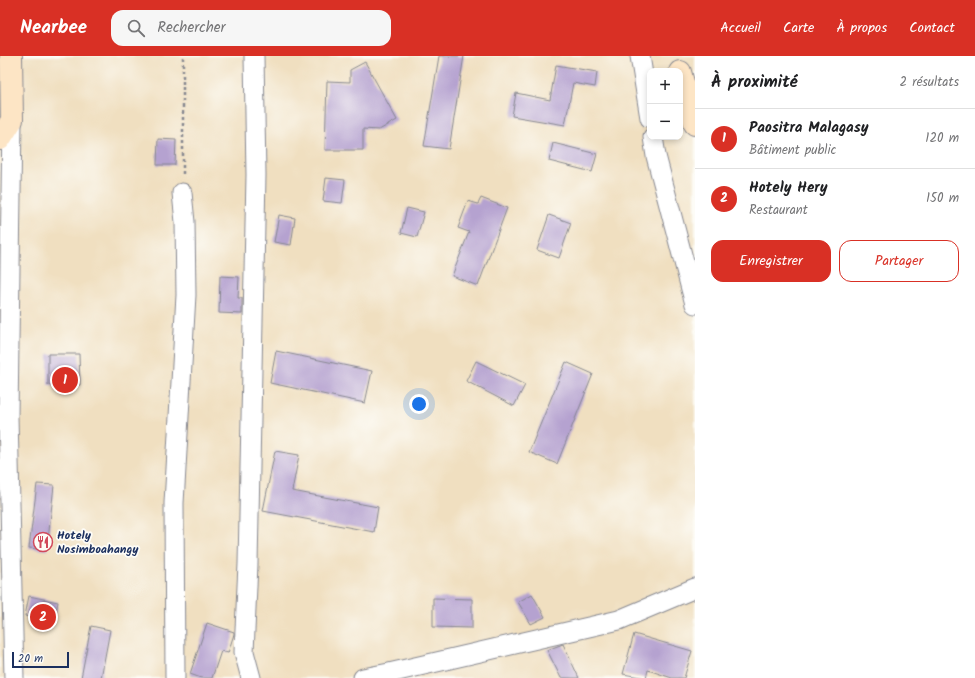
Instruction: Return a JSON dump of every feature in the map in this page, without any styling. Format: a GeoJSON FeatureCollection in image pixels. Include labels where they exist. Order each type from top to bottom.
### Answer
{"type":"FeatureCollection","features":[{"type":"Feature","properties":{"kind":"street"},"geometry":{"type":"LineString","coordinates":[[11,56],[12,120],[8,416],[14,678]]}},
{"type":"Feature","properties":{"kind":"street"},"geometry":{"type":"LineString","coordinates":[[251,678],[244,652],[248,564],[256,175],[254,56]]}},
{"type":"Feature","properties":{"kind":"street"},"geometry":{"type":"LineString","coordinates":[[640,56],[648,104]]}},
{"type":"Feature","properties":{"kind":"street"},"geometry":{"type":"LineString","coordinates":[[675,56],[679,68]]}},
{"type":"Feature","properties":{"kind":"street"},"geometry":{"type":"LineString","coordinates":[[683,82],[695,124]]}},
{"type":"Feature","properties":{"kind":"street"},"geometry":{"type":"LineString","coordinates":[[0,138],[12,120]]}},
{"type":"Feature","properties":{"kind":"street"},"geometry":{"type":"LineString","coordinates":[[653,140],[656,156],[695,304]]}},
{"type":"Feature","properties":{"kind":"street"},"geometry":{"type":"LineString","coordinates":[[175,678],[174,503],[186,295],[185,222],[182,193]]}},
{"type":"Feature","properties":{"kind":"street"},"geometry":{"type":"LineString","coordinates":[[363,678],[619,620],[695,588]]}},
{"type":"Feature","properties":{"kind":"path"},"geometry":{"type":"LineString","coordinates":[[182,193],[183,56]]}},
{"type":"Feature","properties":{"kind":"building"},"geometry":{"type":"Polygon","coordinates":[[[439,56],[464,56],[449,149],[424,146],[439,56]]]}},
{"type":"Feature","properties":{"kind":"building"},"geometry":{"type":"Polygon","coordinates":[[[365,62],[397,120],[379,130],[363,129],[363,150],[325,150],[327,81],[350,82],[350,70],[365,62]]]}},
{"type":"Feature","properties":{"kind":"building"},"geometry":{"type":"Polygon","coordinates":[[[556,65],[597,72],[595,87],[573,83],[565,125],[512,116],[516,93],[550,100],[556,65]]]}},
{"type":"Feature","properties":{"kind":"building"},"geometry":{"type":"Polygon","coordinates":[[[158,139],[176,140],[175,165],[157,165],[158,139]]]}},
{"type":"Feature","properties":{"kind":"building"},"geometry":{"type":"Polygon","coordinates":[[[553,143],[597,154],[592,172],[549,161],[553,143]]]}},
{"type":"Feature","properties":{"kind":"building"},"geometry":{"type":"Polygon","coordinates":[[[326,178],[345,180],[342,203],[323,201],[326,178]]]}},
{"type":"Feature","properties":{"kind":"building"},"geometry":{"type":"Polygon","coordinates":[[[481,198],[507,208],[478,286],[452,276],[469,232],[458,228],[468,201],[478,204],[481,198]]]}},
{"type":"Feature","properties":{"kind":"building"},"geometry":{"type":"Polygon","coordinates":[[[407,208],[424,212],[417,237],[401,233],[407,208]]]}},
{"type":"Feature","properties":{"kind":"building"},"geometry":{"type":"Polygon","coordinates":[[[279,215],[295,218],[291,245],[274,242],[279,215]]]}},
{"type":"Feature","properties":{"kind":"building"},"geometry":{"type":"Polygon","coordinates":[[[549,215],[571,223],[559,258],[537,250],[549,215]]]}},
{"type":"Feature","properties":{"kind":"building"},"geometry":{"type":"Polygon","coordinates":[[[220,276],[239,277],[238,298],[242,298],[242,314],[219,313],[220,276]]]}},
{"type":"Feature","properties":{"kind":"building"},"geometry":{"type":"Polygon","coordinates":[[[276,351],[372,371],[365,403],[270,383],[276,351]]]}},
{"type":"Feature","properties":{"kind":"building"},"geometry":{"type":"Polygon","coordinates":[[[48,354],[79,354],[80,385],[48,385],[48,354]]]}},
{"type":"Feature","properties":{"kind":"building"},"geometry":{"type":"Polygon","coordinates":[[[476,361],[525,385],[514,406],[466,381],[476,361]]]}},
{"type":"Feature","properties":{"kind":"building"},"geometry":{"type":"Polygon","coordinates":[[[566,362],[593,374],[557,464],[529,452],[566,362]]]}},
{"type":"Feature","properties":{"kind":"building"},"geometry":{"type":"Polygon","coordinates":[[[275,451],[299,455],[292,491],[378,507],[374,532],[263,511],[275,451]]]}},
{"type":"Feature","properties":{"kind":"building"},"geometry":{"type":"Polygon","coordinates":[[[37,484],[54,485],[47,550],[29,548],[37,484]]]}},
{"type":"Feature","properties":{"kind":"building"},"geometry":{"type":"Polygon","coordinates":[[[532,594],[545,617],[531,624],[518,602],[532,594]]]}},
{"type":"Feature","properties":{"kind":"building"},"geometry":{"type":"Polygon","coordinates":[[[29,596],[58,602],[54,622],[25,616],[29,596]]]}},
{"type":"Feature","properties":{"kind":"building"},"geometry":{"type":"Polygon","coordinates":[[[433,598],[472,599],[472,628],[433,627],[433,598]]]}},
{"type":"Feature","properties":{"kind":"building"},"geometry":{"type":"Polygon","coordinates":[[[207,623],[234,632],[234,634],[228,653],[221,651],[212,678],[201,678],[190,674],[207,623]]]}},
{"type":"Feature","properties":{"kind":"building"},"geometry":{"type":"Polygon","coordinates":[[[91,626],[110,630],[101,678],[81,678],[91,626]]]}},
{"type":"Feature","properties":{"kind":"building"},"geometry":{"type":"Polygon","coordinates":[[[634,634],[692,651],[684,678],[672,678],[648,670],[646,678],[623,674],[634,634]]]}},
{"type":"Feature","properties":{"kind":"building"},"geometry":{"type":"Polygon","coordinates":[[[563,644],[579,678],[561,678],[547,650],[563,644]]]}},
{"type":"Feature","properties":{"kind":"place","name":"Paositra Malagasy"},"geometry":{"type":"Point","coordinates":[65,380]}},
{"type":"Feature","properties":{"kind":"place","name":"Hotely Nosimboahangy"},"geometry":{"type":"Point","coordinates":[43,542]}},
{"type":"Feature","properties":{"kind":"place","name":"Hotely Hery"},"geometry":{"type":"Point","coordinates":[43,617]}}]}
